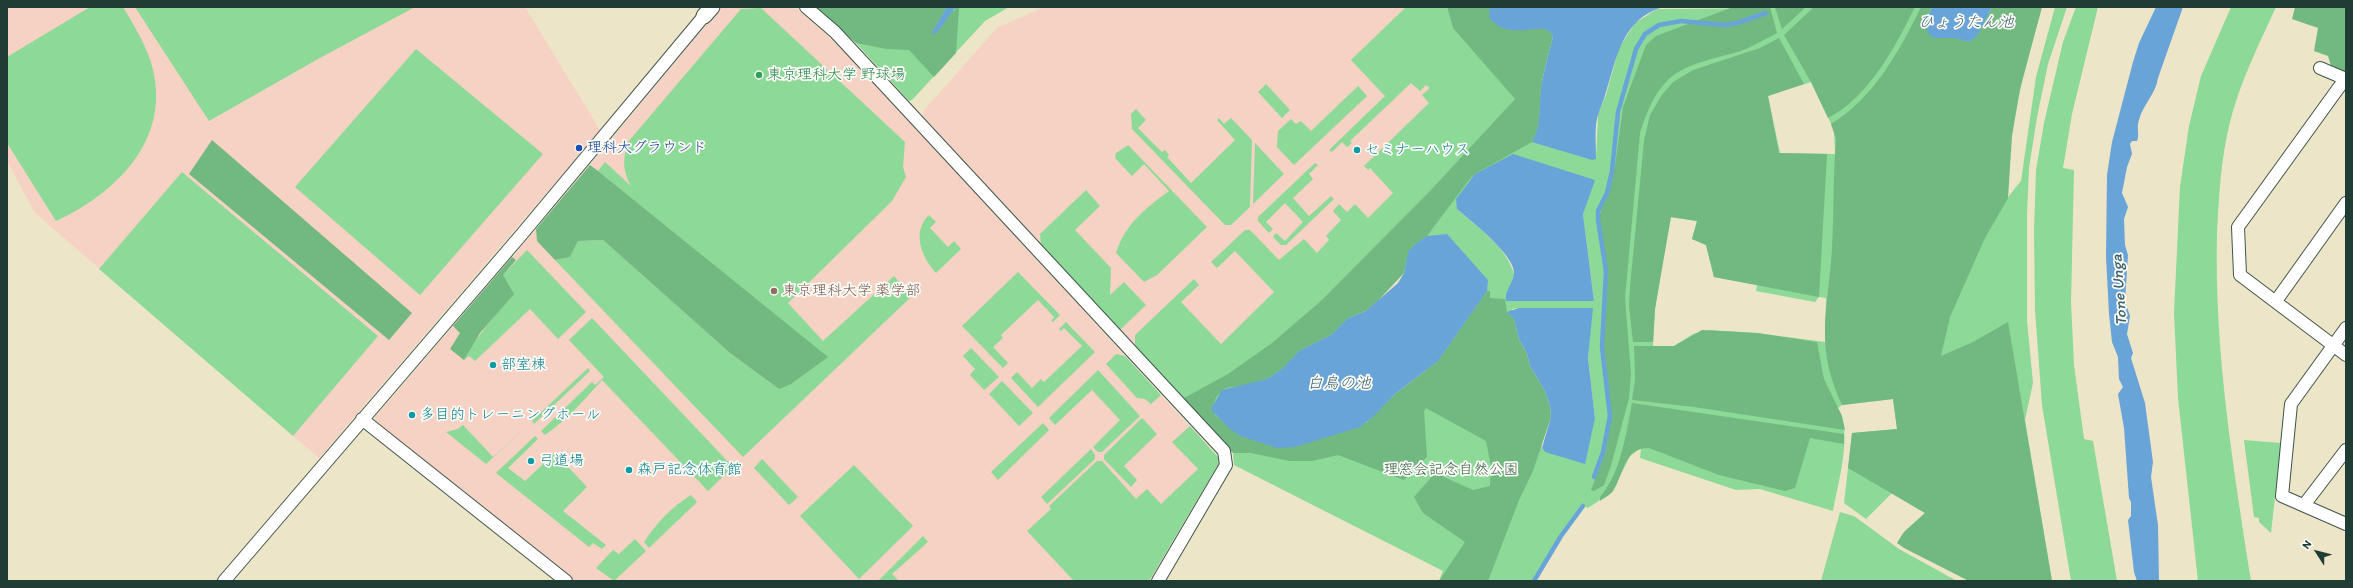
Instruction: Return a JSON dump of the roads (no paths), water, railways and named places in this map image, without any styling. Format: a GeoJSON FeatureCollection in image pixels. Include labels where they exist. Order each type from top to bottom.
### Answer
{"type":"FeatureCollection","features":[{"type":"Feature","properties":{"kind":"street"},"geometry":{"type":"LineString","coordinates":[[806,7],[835,32],[1224,451],[1226,464],[1158,581]]}},
{"type":"Feature","properties":{"kind":"street"},"geometry":{"type":"LineString","coordinates":[[224,581],[527,228],[708,12]]}},
{"type":"Feature","properties":{"kind":"street"},"geometry":{"type":"LineString","coordinates":[[2320,68],[2345,79],[2238,227],[2240,275],[2346,355]]}},
{"type":"Feature","properties":{"kind":"street"},"geometry":{"type":"LineString","coordinates":[[2276,301],[2346,203]]}},
{"type":"Feature","properties":{"kind":"street"},"geometry":{"type":"LineString","coordinates":[[2346,328],[2290,404],[2282,496],[2346,524]]}},
{"type":"Feature","properties":{"kind":"street"},"geometry":{"type":"LineString","coordinates":[[362,419],[566,581]]}},
{"type":"Feature","properties":{"kind":"street"},"geometry":{"type":"LineString","coordinates":[[2304,505],[2346,450]]}},
{"type":"Feature","properties":{"kind":"water"},"geometry":{"type":"Polygon","coordinates":[[[947,7],[968,7],[954,9],[940,29],[933,35],[932,32],[947,7]]]}},
{"type":"Feature","properties":{"kind":"water"},"geometry":{"type":"Polygon","coordinates":[[[1490,7],[1663,7],[1638,20],[1623,41],[1599,112],[1596,133],[1596,159],[1592,160],[1532,142],[1538,128],[1542,82],[1553,37],[1546,29],[1516,30],[1502,27],[1489,17],[1490,7]]]}},
{"type":"Feature","properties":{"kind":"water","name":"ひょうたん池"},"geometry":{"type":"Polygon","coordinates":[[[1933,7],[1992,7],[1977,36],[1969,42],[1955,38],[1934,38],[1928,32],[1925,19],[1933,7]]]}},
{"type":"Feature","properties":{"kind":"water","name":"Tone Unga"},"geometry":{"type":"Polygon","coordinates":[[[2156,7],[2183,7],[2157,84],[2141,114],[2138,123],[2137,141],[2132,141],[2130,144],[2132,154],[2127,167],[2122,193],[2128,207],[2124,219],[2125,245],[2128,255],[2125,301],[2130,316],[2127,334],[2133,353],[2131,358],[2145,403],[2153,462],[2151,477],[2158,525],[2159,581],[2137,581],[2134,572],[2128,520],[2131,516],[2131,502],[2129,498],[2124,428],[2118,394],[2123,387],[2119,379],[2118,357],[2112,342],[2109,314],[2106,257],[2107,175],[2112,142],[2133,62],[2139,43],[2156,7]]]}},
{"type":"Feature","properties":{"kind":"water"},"geometry":{"type":"Polygon","coordinates":[[[1513,154],[1595,180],[1583,214],[1594,301],[1506,301],[1506,294],[1514,274],[1513,267],[1508,258],[1492,239],[1457,209],[1456,199],[1475,174],[1513,154]]]}},
{"type":"Feature","properties":{"kind":"water","name":"白鳥の池"},"geometry":{"type":"Polygon","coordinates":[[[1447,234],[1488,280],[1487,291],[1438,361],[1395,394],[1374,416],[1360,427],[1295,447],[1277,448],[1240,436],[1229,428],[1211,410],[1222,390],[1267,379],[1282,369],[1299,351],[1331,335],[1348,318],[1366,311],[1398,283],[1404,273],[1408,252],[1415,244],[1427,236],[1447,234]]]}},
{"type":"Feature","properties":{"kind":"water"},"geometry":{"type":"Polygon","coordinates":[[[1519,308],[1593,308],[1588,358],[1595,418],[1585,464],[1545,452],[1542,448],[1551,417],[1550,406],[1545,391],[1530,366],[1527,354],[1519,339],[1514,319],[1507,312],[1519,308]]]}},
{"type":"Feature","properties":{"kind":"waterway"},"geometry":{"type":"LineString","coordinates":[[1594,477],[1603,452],[1610,416],[1602,347],[1606,271],[1598,211],[1607,193],[1612,171],[1618,112],[1636,49],[1645,34],[1659,25],[1681,21],[1724,25],[1737,23],[1766,13]]}},
{"type":"Feature","properties":{"kind":"waterway"},"geometry":{"type":"LineString","coordinates":[[1534,581],[1561,536],[1583,506]]}},
{"type":"Feature","properties":{"kind":"place","name":"東京理科大学 野球場"},"geometry":{"type":"Point","coordinates":[759,75]}},
{"type":"Feature","properties":{"kind":"place","name":"理科大グラウンド"},"geometry":{"type":"Point","coordinates":[579,148]}},
{"type":"Feature","properties":{"kind":"place","name":"セミナーハウス"},"geometry":{"type":"Point","coordinates":[1357,150]}},
{"type":"Feature","properties":{"kind":"place","name":"東京理科大学 薬学部"},"geometry":{"type":"Point","coordinates":[774,291]}},
{"type":"Feature","properties":{"kind":"place","name":"部室棟"},"geometry":{"type":"Point","coordinates":[493,365]}},
{"type":"Feature","properties":{"kind":"place","name":"多目的トレーニングホール"},"geometry":{"type":"Point","coordinates":[412,415]}},
{"type":"Feature","properties":{"kind":"place","name":"弓道場"},"geometry":{"type":"Point","coordinates":[531,461]}},
{"type":"Feature","properties":{"kind":"place","name":"森戸記念体育館"},"geometry":{"type":"Point","coordinates":[629,470]}},
{"type":"Feature","properties":{"kind":"park label","name":"理窓会記念自然公園"},"geometry":{"type":"Point","coordinates":[1451,470]}}]}
